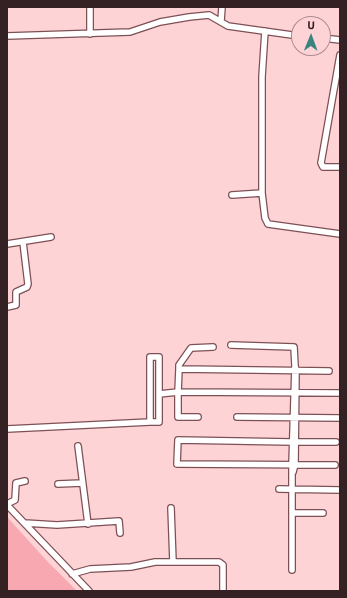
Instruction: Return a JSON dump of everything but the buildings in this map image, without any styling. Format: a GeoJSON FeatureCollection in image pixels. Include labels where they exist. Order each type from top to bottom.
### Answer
{"type":"FeatureCollection","features":[{"type":"Feature","properties":{"kind":"street"},"geometry":{"type":"LineString","coordinates":[[90,7],[90,34]]}},
{"type":"Feature","properties":{"kind":"street"},"geometry":{"type":"LineString","coordinates":[[221,21],[223,15],[222,7]]}},
{"type":"Feature","properties":{"kind":"street"},"geometry":{"type":"LineString","coordinates":[[7,36],[90,34],[134,31],[160,22],[200,15],[209,15],[232,27],[291,35]]}},
{"type":"Feature","properties":{"kind":"street"},"geometry":{"type":"LineString","coordinates":[[265,31],[262,77],[262,193],[265,218],[268,224],[340,234]]}},
{"type":"Feature","properties":{"kind":"street"},"geometry":{"type":"LineString","coordinates":[[340,55],[320,163],[323,167],[340,167]]}},
{"type":"Feature","properties":{"kind":"street"},"geometry":{"type":"LineString","coordinates":[[232,195],[262,193]]}},
{"type":"Feature","properties":{"kind":"street"},"geometry":{"type":"LineString","coordinates":[[7,244],[51,237]]}},
{"type":"Feature","properties":{"kind":"street"},"geometry":{"type":"LineString","coordinates":[[7,307],[16,306],[16,292],[27,287],[28,284],[23,242]]}},
{"type":"Feature","properties":{"kind":"street"},"geometry":{"type":"LineString","coordinates":[[231,346],[294,347],[295,393],[292,570]]}},
{"type":"Feature","properties":{"kind":"street"},"geometry":{"type":"LineString","coordinates":[[198,417],[178,417],[179,366],[191,348],[213,347]]}},
{"type":"Feature","properties":{"kind":"street"},"geometry":{"type":"LineString","coordinates":[[7,429],[159,422],[159,357],[150,357],[150,422]]}},
{"type":"Feature","properties":{"kind":"street"},"geometry":{"type":"LineString","coordinates":[[179,369],[295,369],[329,371]]}},
{"type":"Feature","properties":{"kind":"street"},"geometry":{"type":"LineString","coordinates":[[159,394],[178,392],[340,394]]}},
{"type":"Feature","properties":{"kind":"street"},"geometry":{"type":"LineString","coordinates":[[237,417],[340,418]]}},
{"type":"Feature","properties":{"kind":"street"},"geometry":{"type":"LineString","coordinates":[[335,465],[177,464],[178,440],[336,442]]}},
{"type":"Feature","properties":{"kind":"street"},"geometry":{"type":"LineString","coordinates":[[78,446],[88,524]]}},
{"type":"Feature","properties":{"kind":"street"},"geometry":{"type":"LineString","coordinates":[[25,481],[16,483],[15,500],[7,504],[89,591]]}},
{"type":"Feature","properties":{"kind":"street"},"geometry":{"type":"LineString","coordinates":[[58,484],[82,483]]}},
{"type":"Feature","properties":{"kind":"street"},"geometry":{"type":"LineString","coordinates":[[279,489],[340,490]]}},
{"type":"Feature","properties":{"kind":"street"},"geometry":{"type":"LineString","coordinates":[[171,508],[173,562]]}},
{"type":"Feature","properties":{"kind":"street"},"geometry":{"type":"LineString","coordinates":[[292,513],[323,513]]}},
{"type":"Feature","properties":{"kind":"street"},"geometry":{"type":"LineString","coordinates":[[25,523],[57,525],[119,521],[120,533]]}},
{"type":"Feature","properties":{"kind":"street"},"geometry":{"type":"LineString","coordinates":[[72,574],[90,569],[173,562],[221,562],[223,565],[223,591]]}},
{"type":"Feature","properties":{"kind":"shaded area"},"geometry":{"type":"Polygon","coordinates":[[[7,517],[47,561],[77,591],[7,591],[7,517]]]}}]}
